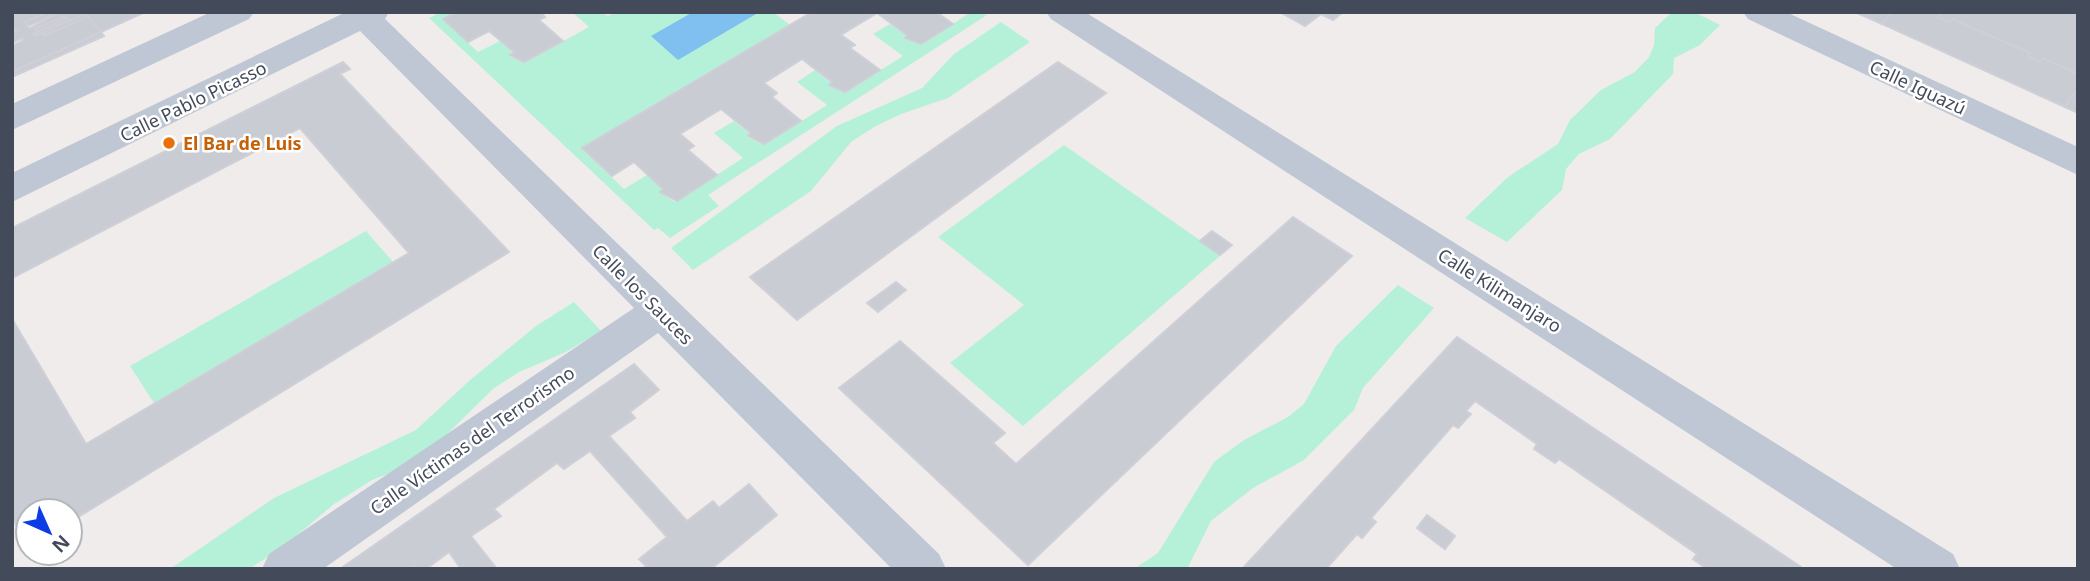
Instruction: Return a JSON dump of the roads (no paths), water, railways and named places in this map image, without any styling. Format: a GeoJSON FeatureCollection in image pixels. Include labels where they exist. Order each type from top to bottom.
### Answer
{"type":"FeatureCollection","features":[{"type":"Feature","properties":{"kind":"street"},"geometry":{"type":"LineString","coordinates":[[12,118],[238,12]]}},
{"type":"Feature","properties":{"kind":"street","name":"Calle Kilimanjaro"},"geometry":{"type":"LineString","coordinates":[[1062,12],[1937,569]]}},
{"type":"Feature","properties":{"kind":"street","name":"Calle Iguazú"},"geometry":{"type":"LineString","coordinates":[[1759,12],[2078,162]]}},
{"type":"Feature","properties":{"kind":"street","name":"Calle Pablo Picasso"},"geometry":{"type":"LineString","coordinates":[[12,189],[368,15]]}},
{"type":"Feature","properties":{"kind":"street","name":"Calle los Sauces"},"geometry":{"type":"LineString","coordinates":[[368,15],[660,311],[923,569]]}},
{"type":"Feature","properties":{"kind":"street","name":"Calle Víctimas del Terrorismo"},"geometry":{"type":"LineString","coordinates":[[285,569],[660,311]]}},
{"type":"Feature","properties":{"kind":"water"},"geometry":{"type":"Polygon","coordinates":[[[693,12],[756,14],[678,60],[651,36],[693,12]]]}},
{"type":"Feature","properties":{"kind":"place","name":"El Bar de Luis"},"geometry":{"type":"Point","coordinates":[169,143]}}]}
